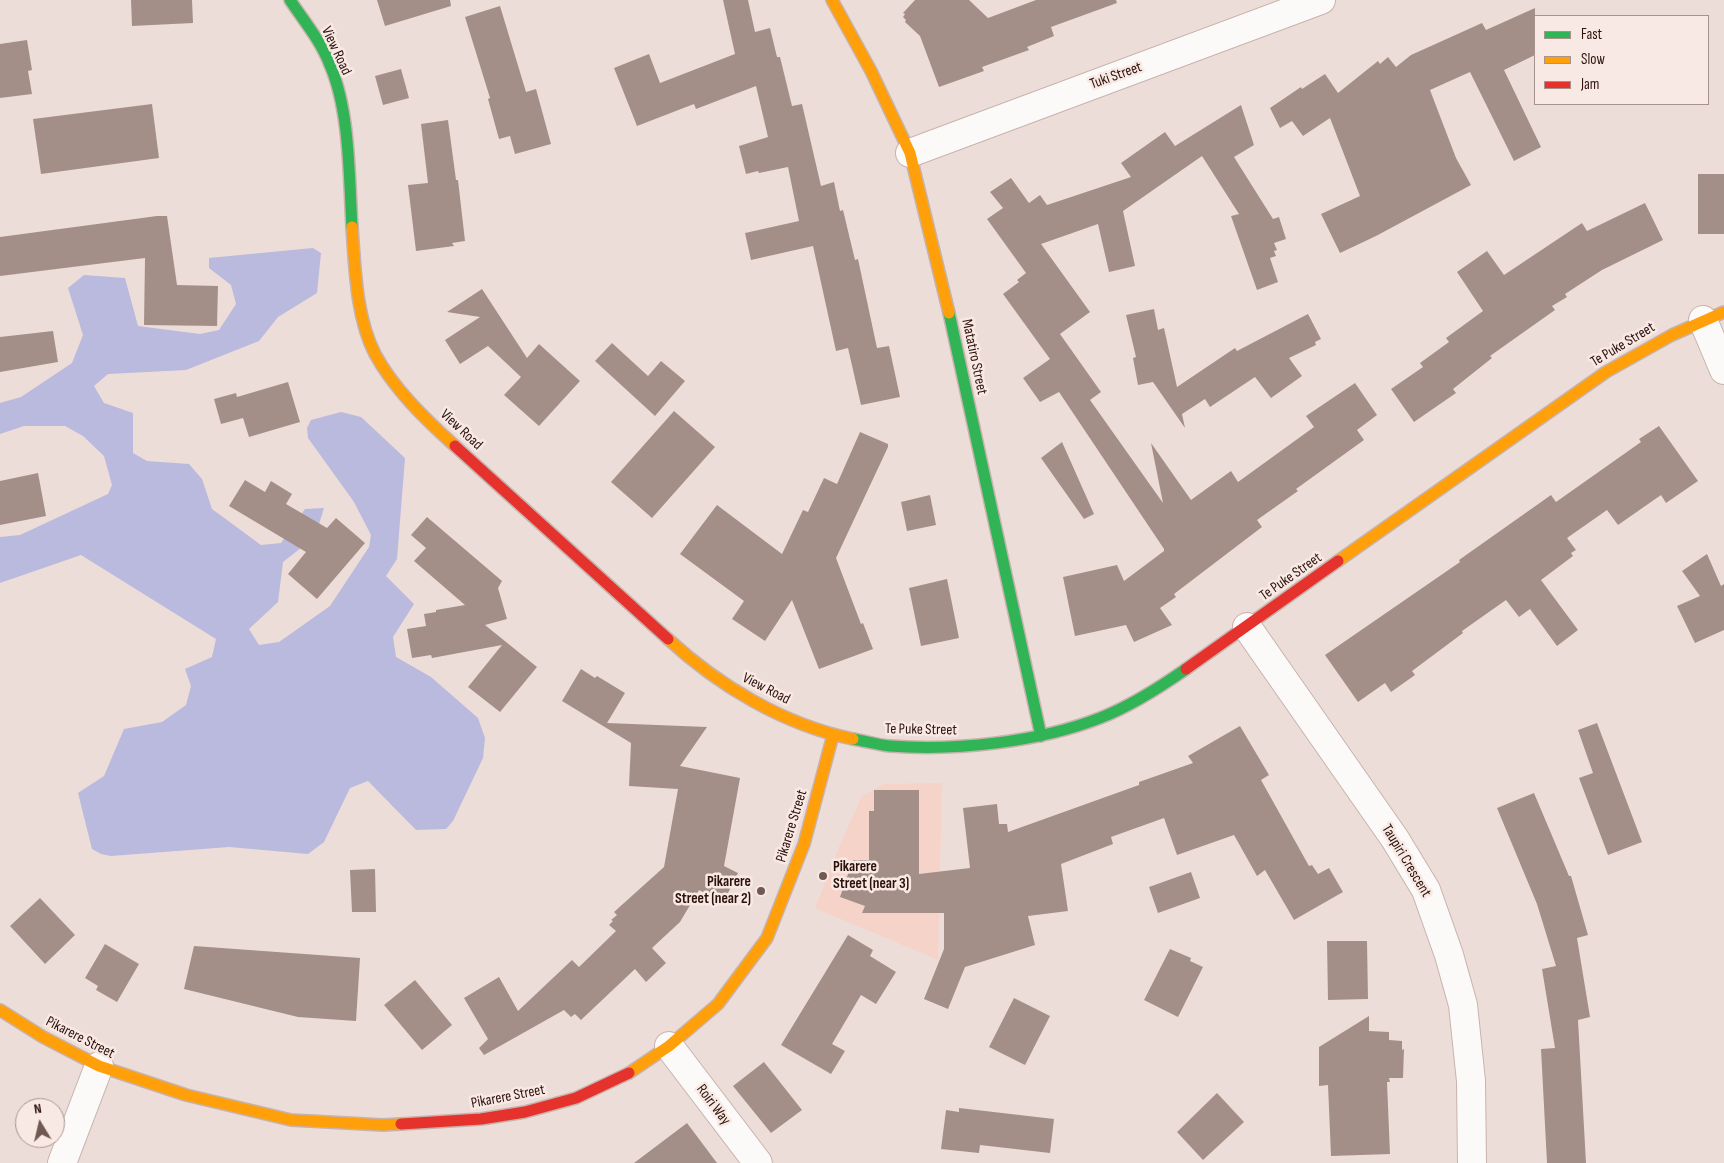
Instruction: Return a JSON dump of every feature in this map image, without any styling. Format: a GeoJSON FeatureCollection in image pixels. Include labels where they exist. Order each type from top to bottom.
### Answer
{"type":"FeatureCollection","features":[{"type":"Feature","properties":{"kind":"street","name":"View Road"},"geometry":{"type":"LineString","coordinates":[[290,0],[319,44],[333,74],[345,128],[355,262],[360,298],[366,327],[374,351],[389,376],[409,402],[442,434],[683,653],[725,684],[777,713],[833,735]]}},
{"type":"Feature","properties":{"kind":"street","name":"Matatiro Street"},"geometry":{"type":"LineString","coordinates":[[832,0],[871,71],[910,153],[942,280],[1041,736]]}},
{"type":"Feature","properties":{"kind":"street","name":"Tuki Street"},"geometry":{"type":"LineString","coordinates":[[910,153],[1321,0]]}},
{"type":"Feature","properties":{"kind":"street","name":"Te Puke Street"},"geometry":{"type":"LineString","coordinates":[[833,735],[888,746],[935,748],[981,744],[1041,736],[1100,718],[1138,700],[1247,627],[1590,383],[1672,333],[1714,316]]}},
{"type":"Feature","properties":{"kind":"street"},"geometry":{"type":"LineString","coordinates":[[1714,316],[1724,370]]}},
{"type":"Feature","properties":{"kind":"street","name":"Taupiri Crescent"},"geometry":{"type":"LineString","coordinates":[[1247,627],[1395,839],[1426,890],[1450,955],[1463,1006],[1471,1081],[1472,1163]]}},
{"type":"Feature","properties":{"kind":"street","name":"Pikarere Street"},"geometry":{"type":"LineString","coordinates":[[0,1010],[43,1037],[99,1066],[186,1095],[291,1120],[383,1125],[481,1119],[525,1112],[584,1094],[633,1070],[669,1046],[718,1004],[767,938],[804,844],[833,735]]}},
{"type":"Feature","properties":{"kind":"street","name":"Roiri Way"},"geometry":{"type":"LineString","coordinates":[[669,1046],[758,1163]]}},
{"type":"Feature","properties":{"kind":"street"},"geometry":{"type":"LineString","coordinates":[[62,1163],[99,1066]]}},
{"type":"Feature","properties":{"kind":"shaded area"},"geometry":{"type":"Polygon","coordinates":[[[313,248],[321,253],[317,293],[278,317],[259,341],[186,370],[108,374],[94,386],[104,403],[133,413],[133,453],[147,461],[189,464],[202,479],[212,509],[261,545],[281,543],[305,509],[324,508],[315,537],[283,562],[278,602],[249,629],[259,645],[279,642],[330,606],[369,547],[371,535],[354,502],[308,438],[307,428],[311,420],[341,412],[361,417],[405,458],[397,559],[386,576],[414,604],[393,637],[396,657],[431,677],[478,718],[485,738],[483,758],[453,821],[446,829],[416,830],[368,781],[350,788],[324,842],[308,854],[229,847],[111,856],[101,854],[92,849],[78,793],[104,776],[124,729],[162,722],[186,705],[191,686],[185,669],[212,657],[216,639],[81,555],[0,583],[0,537],[20,535],[108,494],[112,485],[104,456],[83,436],[65,426],[24,426],[0,434],[0,403],[21,397],[72,363],[83,335],[68,288],[84,275],[125,278],[138,326],[200,334],[219,330],[236,304],[231,285],[209,268],[209,258],[313,248]]]}},
{"type":"Feature","properties":{"kind":"shaded area"},"geometry":{"type":"Polygon","coordinates":[[[942,783],[938,960],[815,908],[841,842],[862,796],[884,784],[942,783]]]}},
{"type":"Feature","properties":{"kind":"building"},"geometry":{"type":"Polygon","coordinates":[[[131,0],[192,0],[193,23],[132,26],[131,0]]]}},
{"type":"Feature","properties":{"kind":"building"},"geometry":{"type":"Polygon","coordinates":[[[377,0],[450,0],[451,6],[385,26],[377,0]]]}},
{"type":"Feature","properties":{"kind":"building"},"geometry":{"type":"Polygon","coordinates":[[[723,0],[748,0],[755,32],[770,28],[777,57],[780,57],[792,106],[802,104],[821,186],[834,182],[840,211],[843,210],[855,260],[858,259],[877,348],[889,346],[900,397],[861,405],[848,348],[836,351],[813,246],[751,260],[745,233],[799,221],[788,167],[746,174],[739,146],[768,137],[756,86],[696,109],[694,104],[637,126],[614,68],[649,54],[660,83],[735,54],[723,0]]]}},
{"type":"Feature","properties":{"kind":"building"},"geometry":{"type":"Polygon","coordinates":[[[915,0],[969,0],[988,18],[1036,0],[1116,0],[1117,3],[1051,27],[1054,36],[1027,47],[1029,50],[982,67],[984,71],[939,87],[920,36],[905,22],[906,20],[903,17],[905,14],[903,13],[915,0]]]}},
{"type":"Feature","properties":{"kind":"building"},"geometry":{"type":"Polygon","coordinates":[[[500,6],[526,92],[536,89],[551,144],[515,154],[510,136],[499,139],[488,99],[490,98],[465,17],[500,6]]]}},
{"type":"Feature","properties":{"kind":"building"},"geometry":{"type":"Polygon","coordinates":[[[1535,8],[1534,55],[1504,70],[1541,147],[1514,161],[1470,72],[1430,90],[1456,158],[1471,185],[1340,253],[1321,214],[1360,196],[1330,118],[1303,136],[1292,121],[1280,128],[1270,108],[1301,87],[1302,89],[1325,74],[1338,93],[1378,61],[1380,64],[1388,57],[1396,67],[1411,55],[1482,23],[1486,30],[1535,8]]]}},
{"type":"Feature","properties":{"kind":"building"},"geometry":{"type":"Polygon","coordinates":[[[27,40],[32,70],[28,71],[32,94],[0,98],[0,44],[27,40]]]}},
{"type":"Feature","properties":{"kind":"building"},"geometry":{"type":"Polygon","coordinates":[[[401,69],[409,98],[383,105],[375,76],[401,69]]]}},
{"type":"Feature","properties":{"kind":"building"},"geometry":{"type":"Polygon","coordinates":[[[152,104],[159,158],[41,174],[33,119],[152,104]]]}},
{"type":"Feature","properties":{"kind":"building"},"geometry":{"type":"Polygon","coordinates":[[[1241,105],[1254,145],[1234,157],[1273,219],[1279,217],[1286,239],[1274,243],[1277,250],[1274,251],[1276,256],[1270,258],[1278,282],[1257,290],[1231,216],[1239,214],[1202,156],[1123,211],[1135,266],[1109,272],[1098,224],[1041,244],[1090,312],[1060,334],[1101,392],[1090,400],[1163,503],[1151,443],[1191,500],[1231,471],[1238,482],[1314,427],[1306,416],[1355,383],[1377,415],[1357,430],[1364,440],[1257,520],[1262,527],[1174,594],[1176,597],[1160,608],[1172,625],[1134,642],[1126,625],[1075,636],[1063,577],[1117,565],[1124,581],[1164,551],[1164,549],[1059,392],[1040,402],[1023,378],[1050,359],[1003,294],[1019,282],[1017,280],[1026,273],[987,219],[1003,208],[990,192],[1011,178],[1029,203],[1040,195],[1047,205],[1131,177],[1121,163],[1165,132],[1175,146],[1241,105]]]}},
{"type":"Feature","properties":{"kind":"building"},"geometry":{"type":"Polygon","coordinates":[[[448,120],[456,180],[458,180],[465,241],[452,243],[454,246],[416,251],[408,185],[428,183],[421,124],[448,120]]]}},
{"type":"Feature","properties":{"kind":"building"},"geometry":{"type":"Polygon","coordinates":[[[1698,174],[1724,174],[1724,234],[1698,234],[1698,174]]]}},
{"type":"Feature","properties":{"kind":"building"},"geometry":{"type":"Polygon","coordinates":[[[1645,203],[1663,240],[1602,270],[1565,294],[1567,297],[1552,306],[1555,310],[1490,356],[1492,358],[1453,389],[1456,393],[1414,422],[1391,389],[1423,367],[1420,363],[1449,342],[1446,338],[1483,311],[1457,272],[1487,251],[1504,275],[1582,223],[1587,231],[1645,203]]]}},
{"type":"Feature","properties":{"kind":"building"},"geometry":{"type":"Polygon","coordinates":[[[167,216],[177,285],[218,286],[217,326],[144,325],[145,258],[0,276],[0,237],[167,216]]]}},
{"type":"Feature","properties":{"kind":"building"},"geometry":{"type":"Polygon","coordinates":[[[482,289],[527,358],[539,344],[580,381],[539,426],[504,395],[521,377],[488,346],[460,364],[445,340],[480,317],[447,312],[482,289]]]}},
{"type":"Feature","properties":{"kind":"building"},"geometry":{"type":"Polygon","coordinates":[[[1154,309],[1158,330],[1164,328],[1177,387],[1235,348],[1237,351],[1308,314],[1321,339],[1315,342],[1316,345],[1289,358],[1302,376],[1271,398],[1255,377],[1210,407],[1205,399],[1182,414],[1185,428],[1153,382],[1138,385],[1133,358],[1136,357],[1126,315],[1154,309]]]}},
{"type":"Feature","properties":{"kind":"building"},"geometry":{"type":"Polygon","coordinates":[[[53,331],[58,362],[0,372],[0,337],[53,331]]]}},
{"type":"Feature","properties":{"kind":"building"},"geometry":{"type":"Polygon","coordinates":[[[612,343],[648,376],[661,361],[685,381],[655,416],[595,361],[612,343]]]}},
{"type":"Feature","properties":{"kind":"building"},"geometry":{"type":"Polygon","coordinates":[[[288,382],[300,422],[249,437],[243,418],[221,424],[214,399],[236,393],[237,397],[288,382]]]}},
{"type":"Feature","properties":{"kind":"building"},"geometry":{"type":"Polygon","coordinates":[[[674,411],[715,447],[652,518],[611,482],[674,411]]]}},
{"type":"Feature","properties":{"kind":"building"},"geometry":{"type":"Polygon","coordinates":[[[1659,426],[1698,481],[1666,503],[1661,495],[1618,525],[1607,510],[1567,538],[1576,550],[1571,553],[1573,556],[1541,580],[1578,630],[1557,646],[1530,609],[1519,617],[1506,600],[1462,631],[1463,633],[1412,671],[1415,675],[1391,692],[1385,683],[1358,702],[1325,655],[1460,562],[1459,560],[1551,495],[1556,502],[1641,442],[1639,439],[1659,426]]]}},
{"type":"Feature","properties":{"kind":"building"},"geometry":{"type":"Polygon","coordinates":[[[860,432],[888,444],[888,447],[836,558],[861,624],[863,623],[873,649],[819,669],[792,600],[765,641],[732,619],[744,601],[680,554],[717,505],[782,554],[803,510],[808,512],[824,478],[837,484],[860,432]]]}},
{"type":"Feature","properties":{"kind":"building"},"geometry":{"type":"Polygon","coordinates":[[[1062,442],[1094,514],[1084,519],[1041,458],[1062,442]]]}},
{"type":"Feature","properties":{"kind":"building"},"geometry":{"type":"Polygon","coordinates":[[[38,473],[46,516],[0,525],[0,481],[38,473]]]}},
{"type":"Feature","properties":{"kind":"building"},"geometry":{"type":"Polygon","coordinates":[[[245,480],[265,492],[271,481],[292,494],[286,504],[327,528],[336,518],[365,543],[317,599],[288,574],[306,552],[229,506],[245,480]]]}},
{"type":"Feature","properties":{"kind":"building"},"geometry":{"type":"Polygon","coordinates":[[[930,495],[936,525],[907,531],[901,502],[930,495]]]}},
{"type":"Feature","properties":{"kind":"building"},"geometry":{"type":"Polygon","coordinates":[[[427,517],[502,581],[498,588],[507,619],[485,625],[537,667],[500,712],[468,687],[502,645],[432,658],[431,655],[412,658],[407,629],[426,626],[424,614],[465,605],[414,561],[426,548],[411,535],[427,517]]]}},
{"type":"Feature","properties":{"kind":"building"},"geometry":{"type":"Polygon","coordinates":[[[1707,554],[1721,586],[1724,584],[1724,630],[1695,643],[1677,606],[1700,596],[1682,571],[1707,554]]]}},
{"type":"Feature","properties":{"kind":"building"},"geometry":{"type":"Polygon","coordinates":[[[947,579],[959,638],[921,646],[909,588],[947,579]]]}},
{"type":"Feature","properties":{"kind":"building"},"geometry":{"type":"Polygon","coordinates":[[[581,669],[595,678],[597,676],[625,693],[607,723],[707,727],[680,766],[740,778],[724,866],[738,873],[723,903],[699,890],[680,922],[652,948],[666,963],[646,982],[635,969],[581,1020],[575,1014],[571,1017],[564,1010],[484,1055],[479,1048],[488,1039],[464,998],[499,977],[518,1011],[572,960],[579,967],[616,931],[609,925],[613,921],[611,920],[617,915],[614,912],[664,867],[678,789],[629,786],[631,743],[562,701],[581,669]]]}},
{"type":"Feature","properties":{"kind":"building"},"geometry":{"type":"Polygon","coordinates":[[[1597,723],[1642,842],[1608,855],[1579,778],[1593,773],[1578,730],[1597,723]]]}},
{"type":"Feature","properties":{"kind":"building"},"geometry":{"type":"Polygon","coordinates":[[[1240,726],[1269,775],[1261,780],[1309,866],[1312,865],[1318,874],[1329,868],[1343,892],[1294,920],[1265,870],[1257,876],[1234,835],[1177,855],[1164,818],[1111,837],[1113,844],[1061,864],[1068,911],[1028,916],[1035,945],[965,967],[948,1009],[924,999],[944,949],[944,913],[862,913],[865,906],[840,897],[853,860],[869,860],[869,811],[874,811],[874,790],[919,790],[919,874],[970,868],[963,808],[997,804],[999,824],[1007,824],[1008,832],[1139,785],[1139,782],[1193,763],[1188,756],[1240,726]]]}},
{"type":"Feature","properties":{"kind":"building"},"geometry":{"type":"Polygon","coordinates":[[[1534,793],[1569,876],[1571,876],[1588,935],[1577,938],[1590,1017],[1578,1020],[1586,1163],[1547,1163],[1541,1049],[1555,1048],[1542,969],[1556,966],[1537,904],[1497,808],[1534,793]]]}},
{"type":"Feature","properties":{"kind":"building"},"geometry":{"type":"Polygon","coordinates":[[[375,869],[376,912],[352,912],[350,870],[375,869]]]}},
{"type":"Feature","properties":{"kind":"building"},"geometry":{"type":"Polygon","coordinates":[[[1191,872],[1200,898],[1158,913],[1149,887],[1191,872]]]}},
{"type":"Feature","properties":{"kind":"building"},"geometry":{"type":"Polygon","coordinates":[[[40,898],[75,935],[45,964],[10,926],[40,898]]]}},
{"type":"Feature","properties":{"kind":"building"},"geometry":{"type":"Polygon","coordinates":[[[848,935],[873,950],[870,956],[896,972],[876,1004],[861,995],[832,1044],[845,1051],[831,1074],[781,1045],[848,935]]]}},
{"type":"Feature","properties":{"kind":"building"},"geometry":{"type":"Polygon","coordinates":[[[1327,941],[1367,941],[1368,999],[1328,1000],[1327,941]]]}},
{"type":"Feature","properties":{"kind":"building"},"geometry":{"type":"Polygon","coordinates":[[[105,944],[139,964],[117,1002],[96,990],[98,986],[85,978],[105,944]]]}},
{"type":"Feature","properties":{"kind":"building"},"geometry":{"type":"Polygon","coordinates":[[[194,946],[360,958],[356,1021],[298,1017],[184,989],[194,946]]]}},
{"type":"Feature","properties":{"kind":"building"},"geometry":{"type":"Polygon","coordinates":[[[1170,949],[1191,958],[1190,961],[1203,967],[1178,1017],[1144,1000],[1170,949]]]}},
{"type":"Feature","properties":{"kind":"building"},"geometry":{"type":"Polygon","coordinates":[[[415,980],[452,1025],[422,1050],[384,1005],[415,980]]]}},
{"type":"Feature","properties":{"kind":"building"},"geometry":{"type":"Polygon","coordinates":[[[1014,998],[1050,1016],[1025,1065],[989,1047],[1014,998]]]}},
{"type":"Feature","properties":{"kind":"building"},"geometry":{"type":"Polygon","coordinates":[[[1369,1016],[1369,1031],[1389,1032],[1389,1040],[1402,1041],[1402,1050],[1404,1049],[1403,1078],[1389,1078],[1390,1082],[1387,1082],[1390,1154],[1331,1156],[1328,1085],[1319,1086],[1319,1047],[1369,1016]]]}},
{"type":"Feature","properties":{"kind":"building"},"geometry":{"type":"Polygon","coordinates":[[[764,1062],[802,1110],[771,1133],[733,1086],[764,1062]]]}},
{"type":"Feature","properties":{"kind":"building"},"geometry":{"type":"Polygon","coordinates":[[[1217,1093],[1244,1122],[1203,1160],[1177,1132],[1217,1093]]]}},
{"type":"Feature","properties":{"kind":"building"},"geometry":{"type":"Polygon","coordinates":[[[959,1108],[1054,1119],[1050,1153],[980,1145],[979,1153],[941,1149],[946,1110],[959,1112],[959,1108]]]}},
{"type":"Feature","properties":{"kind":"building"},"geometry":{"type":"Polygon","coordinates":[[[687,1123],[717,1163],[634,1163],[687,1123]]]}},
{"type":"Feature","properties":{"kind":"traffic: fast"},"geometry":{"type":"LineString","coordinates":[[290,0],[322,48],[337,83],[345,123],[352,227]]}},
{"type":"Feature","properties":{"kind":"traffic: fast"},"geometry":{"type":"LineString","coordinates":[[949,313],[1041,736]]}},
{"type":"Feature","properties":{"kind":"traffic: fast"},"geometry":{"type":"LineString","coordinates":[[853,739],[881,745],[915,747],[969,746],[1024,739],[1100,718],[1134,702],[1186,669]]}},
{"type":"Feature","properties":{"kind":"traffic: slow"},"geometry":{"type":"LineString","coordinates":[[832,0],[871,71],[910,153],[949,313]]}},
{"type":"Feature","properties":{"kind":"traffic: slow"},"geometry":{"type":"LineString","coordinates":[[352,227],[360,308],[375,354],[401,391],[455,446]]}},
{"type":"Feature","properties":{"kind":"traffic: slow"},"geometry":{"type":"LineString","coordinates":[[1338,561],[1606,372],[1672,335],[1724,312]]}},
{"type":"Feature","properties":{"kind":"traffic: slow"},"geometry":{"type":"LineString","coordinates":[[668,639],[731,688],[778,714],[827,733],[853,739]]}},
{"type":"Feature","properties":{"kind":"traffic: slow"},"geometry":{"type":"LineString","coordinates":[[629,1073],[669,1046],[718,1004],[767,938],[804,844],[833,735]]}},
{"type":"Feature","properties":{"kind":"traffic: slow"},"geometry":{"type":"LineString","coordinates":[[0,1010],[43,1037],[99,1066],[186,1095],[291,1120],[383,1125],[401,1124]]}},
{"type":"Feature","properties":{"kind":"traffic: jam"},"geometry":{"type":"LineString","coordinates":[[455,446],[668,639]]}},
{"type":"Feature","properties":{"kind":"traffic: jam"},"geometry":{"type":"LineString","coordinates":[[1186,669],[1338,561]]}},
{"type":"Feature","properties":{"kind":"traffic: jam"},"geometry":{"type":"LineString","coordinates":[[401,1124],[481,1119],[525,1112],[576,1098],[629,1073]]}},
{"type":"Feature","properties":{"kind":"place","name":"Pikarere Street (near 3)"},"geometry":{"type":"Point","coordinates":[823,876]}},
{"type":"Feature","properties":{"kind":"place","name":"Pikarere Street (near 2)"},"geometry":{"type":"Point","coordinates":[761,891]}}]}
